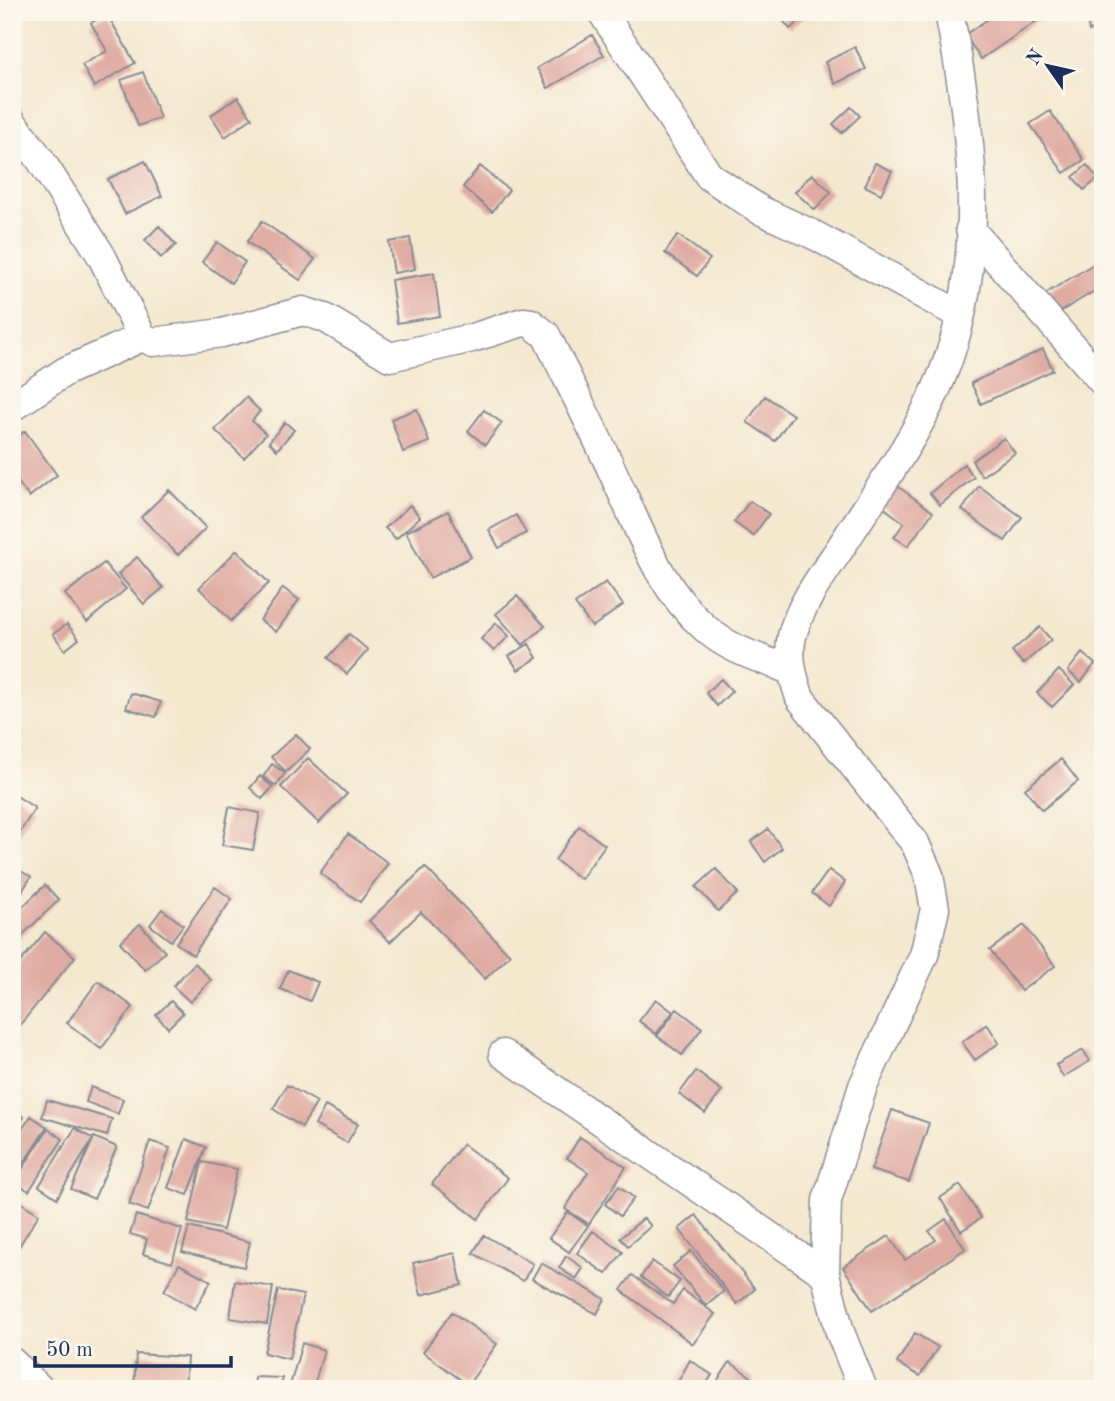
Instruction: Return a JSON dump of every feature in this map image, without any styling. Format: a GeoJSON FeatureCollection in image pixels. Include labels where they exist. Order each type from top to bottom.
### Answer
{"type":"FeatureCollection","features":[{"type":"Feature","properties":{"kind":"street"},"geometry":{"type":"LineString","coordinates":[[603,12],[709,176],[760,210],[816,236],[960,315]]}},
{"type":"Feature","properties":{"kind":"street"},"geometry":{"type":"LineString","coordinates":[[863,1389],[840,1332],[825,1274],[827,1200],[863,1086],[911,987],[923,955],[934,909],[929,875],[915,843],[800,698],[790,670],[792,636],[813,591],[929,405],[950,354],[960,315],[970,275],[971,156],[962,76],[949,12]]}},
{"type":"Feature","properties":{"kind":"street"},"geometry":{"type":"LineString","coordinates":[[12,122],[40,159],[101,255],[142,337],[153,342],[222,333],[303,312],[325,318],[390,357],[472,338],[515,324],[531,323],[546,335],[620,488],[649,558],[674,595],[705,628],[732,648],[790,670]]}},
{"type":"Feature","properties":{"kind":"street"},"geometry":{"type":"LineString","coordinates":[[970,229],[1103,382]]}},
{"type":"Feature","properties":{"kind":"street"},"geometry":{"type":"LineString","coordinates":[[12,407],[66,371],[142,337]]}},
{"type":"Feature","properties":{"kind":"street"},"geometry":{"type":"LineString","coordinates":[[503,1054],[825,1274]]}},
{"type":"Feature","properties":{"kind":"street"},"geometry":{"type":"LineString","coordinates":[[12,1362],[40,1389]]}},
{"type":"Feature","properties":{"kind":"building"},"geometry":{"type":"Polygon","coordinates":[[[776,12],[810,12],[790,29],[776,12]]]}},
{"type":"Feature","properties":{"kind":"building"},"geometry":{"type":"Polygon","coordinates":[[[998,12],[1050,12],[981,59],[965,35],[998,12]]]}},
{"type":"Feature","properties":{"kind":"building"},"geometry":{"type":"Polygon","coordinates":[[[1085,12],[1103,12],[1103,28],[1089,31],[1085,12]]]}},
{"type":"Feature","properties":{"kind":"building"},"geometry":{"type":"Polygon","coordinates":[[[107,14],[135,63],[94,87],[82,65],[107,51],[91,23],[107,14]]]}},
{"type":"Feature","properties":{"kind":"building"},"geometry":{"type":"Polygon","coordinates":[[[592,35],[604,55],[548,88],[537,68],[592,35]]]}},
{"type":"Feature","properties":{"kind":"building"},"geometry":{"type":"Polygon","coordinates":[[[855,47],[866,69],[835,84],[825,62],[855,47]]]}},
{"type":"Feature","properties":{"kind":"building"},"geometry":{"type":"Polygon","coordinates":[[[143,72],[160,118],[138,126],[121,80],[143,72]]]}},
{"type":"Feature","properties":{"kind":"building"},"geometry":{"type":"Polygon","coordinates":[[[238,97],[252,118],[225,137],[211,115],[238,97]]]}},
{"type":"Feature","properties":{"kind":"building"},"geometry":{"type":"Polygon","coordinates":[[[851,107],[860,116],[842,133],[833,124],[851,107]]]}},
{"type":"Feature","properties":{"kind":"building"},"geometry":{"type":"Polygon","coordinates":[[[1050,111],[1084,160],[1064,173],[1030,124],[1050,111]]]}},
{"type":"Feature","properties":{"kind":"building"},"geometry":{"type":"Polygon","coordinates":[[[145,161],[162,196],[125,214],[108,179],[145,161]]]}},
{"type":"Feature","properties":{"kind":"building"},"geometry":{"type":"Polygon","coordinates":[[[875,163],[892,171],[881,194],[865,186],[875,163]]]}},
{"type":"Feature","properties":{"kind":"building"},"geometry":{"type":"Polygon","coordinates":[[[1087,165],[1098,179],[1084,190],[1073,177],[1087,165]]]}},
{"type":"Feature","properties":{"kind":"building"},"geometry":{"type":"Polygon","coordinates":[[[480,166],[509,190],[492,212],[463,187],[480,166]]]}},
{"type":"Feature","properties":{"kind":"building"},"geometry":{"type":"Polygon","coordinates":[[[812,174],[831,192],[815,210],[795,192],[812,174]]]}},
{"type":"Feature","properties":{"kind":"building"},"geometry":{"type":"Polygon","coordinates":[[[262,221],[315,259],[300,280],[247,242],[262,221]]]}},
{"type":"Feature","properties":{"kind":"building"},"geometry":{"type":"Polygon","coordinates":[[[159,226],[176,245],[161,258],[145,240],[159,226]]]}},
{"type":"Feature","properties":{"kind":"building"},"geometry":{"type":"Polygon","coordinates":[[[678,235],[710,259],[697,276],[665,253],[678,235]]]}},
{"type":"Feature","properties":{"kind":"building"},"geometry":{"type":"Polygon","coordinates":[[[410,238],[415,269],[394,273],[389,242],[410,238]]]}},
{"type":"Feature","properties":{"kind":"building"},"geometry":{"type":"Polygon","coordinates":[[[217,242],[245,262],[231,283],[202,262],[217,242]]]}},
{"type":"Feature","properties":{"kind":"building"},"geometry":{"type":"Polygon","coordinates":[[[1097,262],[1103,273],[1103,286],[1051,317],[1040,297],[1097,262]]]}},
{"type":"Feature","properties":{"kind":"building"},"geometry":{"type":"Polygon","coordinates":[[[434,273],[440,316],[397,323],[391,280],[434,273]]]}},
{"type":"Feature","properties":{"kind":"building"},"geometry":{"type":"Polygon","coordinates":[[[1043,349],[1053,370],[981,404],[971,383],[1043,349]]]}},
{"type":"Feature","properties":{"kind":"building"},"geometry":{"type":"Polygon","coordinates":[[[765,396],[793,415],[775,441],[747,422],[765,396]]]}},
{"type":"Feature","properties":{"kind":"building"},"geometry":{"type":"Polygon","coordinates":[[[246,397],[260,411],[252,421],[266,434],[244,458],[215,430],[246,397]]]}},
{"type":"Feature","properties":{"kind":"building"},"geometry":{"type":"Polygon","coordinates":[[[417,409],[429,442],[403,452],[391,419],[417,409]]]}},
{"type":"Feature","properties":{"kind":"building"},"geometry":{"type":"Polygon","coordinates":[[[484,410],[502,423],[485,445],[468,431],[484,410]]]}},
{"type":"Feature","properties":{"kind":"building"},"geometry":{"type":"Polygon","coordinates":[[[285,422],[294,430],[277,450],[269,442],[285,422]]]}},
{"type":"Feature","properties":{"kind":"building"},"geometry":{"type":"Polygon","coordinates":[[[25,431],[57,475],[29,497],[12,474],[12,441],[25,431]]]}},
{"type":"Feature","properties":{"kind":"building"},"geometry":{"type":"Polygon","coordinates":[[[1004,438],[1015,453],[982,476],[972,461],[1004,438]]]}},
{"type":"Feature","properties":{"kind":"building"},"geometry":{"type":"Polygon","coordinates":[[[964,464],[974,477],[940,505],[930,493],[964,464]]]}},
{"type":"Feature","properties":{"kind":"building"},"geometry":{"type":"Polygon","coordinates":[[[892,482],[933,512],[908,546],[894,537],[904,523],[878,503],[892,482]]]}},
{"type":"Feature","properties":{"kind":"building"},"geometry":{"type":"Polygon","coordinates":[[[979,486],[1022,517],[1005,541],[962,510],[979,486]]]}},
{"type":"Feature","properties":{"kind":"building"},"geometry":{"type":"Polygon","coordinates":[[[169,490],[206,528],[178,555],[141,517],[169,490]]]}},
{"type":"Feature","properties":{"kind":"building"},"geometry":{"type":"Polygon","coordinates":[[[750,501],[769,514],[753,536],[734,522],[750,501]]]}},
{"type":"Feature","properties":{"kind":"building"},"geometry":{"type":"Polygon","coordinates":[[[410,505],[420,517],[396,539],[385,528],[410,505]]]}},
{"type":"Feature","properties":{"kind":"building"},"geometry":{"type":"Polygon","coordinates":[[[448,511],[471,557],[430,578],[406,532],[448,511]]]}},
{"type":"Feature","properties":{"kind":"building"},"geometry":{"type":"Polygon","coordinates":[[[516,515],[526,533],[499,548],[489,530],[516,515]]]}},
{"type":"Feature","properties":{"kind":"building"},"geometry":{"type":"Polygon","coordinates":[[[237,550],[269,583],[231,621],[199,588],[237,550]]]}},
{"type":"Feature","properties":{"kind":"building"},"geometry":{"type":"Polygon","coordinates":[[[137,557],[163,588],[144,604],[118,574],[137,557]]]}},
{"type":"Feature","properties":{"kind":"building"},"geometry":{"type":"Polygon","coordinates":[[[104,563],[126,589],[87,622],[65,594],[104,563]]]}},
{"type":"Feature","properties":{"kind":"building"},"geometry":{"type":"Polygon","coordinates":[[[606,582],[623,605],[592,627],[575,604],[606,582]]]}},
{"type":"Feature","properties":{"kind":"building"},"geometry":{"type":"Polygon","coordinates":[[[283,588],[299,600],[276,632],[260,620],[283,588]]]}},
{"type":"Feature","properties":{"kind":"building"},"geometry":{"type":"Polygon","coordinates":[[[517,596],[545,626],[523,645],[496,614],[517,596]]]}},
{"type":"Feature","properties":{"kind":"building"},"geometry":{"type":"Polygon","coordinates":[[[496,623],[509,636],[494,651],[481,639],[496,623]]]}},
{"type":"Feature","properties":{"kind":"building"},"geometry":{"type":"Polygon","coordinates":[[[67,624],[79,639],[65,650],[53,634],[67,624]]]}},
{"type":"Feature","properties":{"kind":"building"},"geometry":{"type":"Polygon","coordinates":[[[1040,627],[1051,640],[1023,664],[1012,651],[1040,627]]]}},
{"type":"Feature","properties":{"kind":"building"},"geometry":{"type":"Polygon","coordinates":[[[349,634],[368,650],[347,674],[328,658],[349,634]]]}},
{"type":"Feature","properties":{"kind":"building"},"geometry":{"type":"Polygon","coordinates":[[[529,644],[537,658],[518,670],[509,656],[529,644]]]}},
{"type":"Feature","properties":{"kind":"building"},"geometry":{"type":"Polygon","coordinates":[[[1082,653],[1095,664],[1081,682],[1068,671],[1082,653]]]}},
{"type":"Feature","properties":{"kind":"building"},"geometry":{"type":"Polygon","coordinates":[[[1059,670],[1074,685],[1052,707],[1037,693],[1059,670]]]}},
{"type":"Feature","properties":{"kind":"building"},"geometry":{"type":"Polygon","coordinates":[[[721,679],[732,691],[717,706],[706,693],[721,679]]]}},
{"type":"Feature","properties":{"kind":"building"},"geometry":{"type":"Polygon","coordinates":[[[131,693],[161,702],[156,717],[126,708],[131,693]]]}},
{"type":"Feature","properties":{"kind":"building"},"geometry":{"type":"Polygon","coordinates":[[[296,734],[310,749],[286,772],[271,757],[296,734]]]}},
{"type":"Feature","properties":{"kind":"building"},"geometry":{"type":"Polygon","coordinates":[[[308,758],[347,794],[319,823],[281,787],[308,758]]]}},
{"type":"Feature","properties":{"kind":"building"},"geometry":{"type":"Polygon","coordinates":[[[1061,759],[1078,781],[1042,810],[1025,789],[1061,759]]]}},
{"type":"Feature","properties":{"kind":"building"},"geometry":{"type":"Polygon","coordinates":[[[272,764],[285,773],[276,786],[263,777],[272,764]]]}},
{"type":"Feature","properties":{"kind":"building"},"geometry":{"type":"Polygon","coordinates":[[[260,776],[273,787],[262,799],[250,788],[260,776]]]}},
{"type":"Feature","properties":{"kind":"building"},"geometry":{"type":"Polygon","coordinates":[[[12,793],[35,808],[12,845],[12,793]]]}},
{"type":"Feature","properties":{"kind":"building"},"geometry":{"type":"Polygon","coordinates":[[[229,807],[260,813],[253,850],[222,845],[229,807]]]}},
{"type":"Feature","properties":{"kind":"building"},"geometry":{"type":"Polygon","coordinates":[[[579,826],[605,845],[581,879],[555,860],[579,826]]]}},
{"type":"Feature","properties":{"kind":"building"},"geometry":{"type":"Polygon","coordinates":[[[768,829],[782,848],[765,862],[751,842],[768,829]]]}},
{"type":"Feature","properties":{"kind":"building"},"geometry":{"type":"Polygon","coordinates":[[[348,834],[388,863],[360,902],[320,873],[348,834]]]}},
{"type":"Feature","properties":{"kind":"building"},"geometry":{"type":"Polygon","coordinates":[[[12,866],[31,877],[19,896],[12,892],[12,866]]]}},
{"type":"Feature","properties":{"kind":"building"},"geometry":{"type":"Polygon","coordinates":[[[425,867],[510,955],[485,979],[421,912],[390,942],[369,921],[425,867]]]}},
{"type":"Feature","properties":{"kind":"building"},"geometry":{"type":"Polygon","coordinates":[[[716,869],[738,893],[718,911],[696,887],[716,869]]]}},
{"type":"Feature","properties":{"kind":"building"},"geometry":{"type":"Polygon","coordinates":[[[829,870],[845,882],[829,906],[812,893],[829,870]]]}},
{"type":"Feature","properties":{"kind":"building"},"geometry":{"type":"Polygon","coordinates":[[[45,885],[59,900],[12,945],[12,917],[45,885]]]}},
{"type":"Feature","properties":{"kind":"building"},"geometry":{"type":"Polygon","coordinates":[[[215,887],[232,899],[193,955],[176,943],[215,887]]]}},
{"type":"Feature","properties":{"kind":"building"},"geometry":{"type":"Polygon","coordinates":[[[162,909],[183,925],[171,941],[150,925],[162,909]]]}},
{"type":"Feature","properties":{"kind":"building"},"geometry":{"type":"Polygon","coordinates":[[[140,924],[165,952],[145,970],[120,942],[140,924]]]}},
{"type":"Feature","properties":{"kind":"building"},"geometry":{"type":"Polygon","coordinates":[[[1024,925],[1055,966],[1021,991],[990,950],[1024,925]]]}},
{"type":"Feature","properties":{"kind":"building"},"geometry":{"type":"Polygon","coordinates":[[[45,932],[75,957],[16,1030],[12,1027],[12,972],[45,932]]]}},
{"type":"Feature","properties":{"kind":"building"},"geometry":{"type":"Polygon","coordinates":[[[195,963],[211,980],[190,1002],[173,986],[195,963]]]}},
{"type":"Feature","properties":{"kind":"building"},"geometry":{"type":"Polygon","coordinates":[[[288,970],[318,982],[310,1001],[280,989],[288,970]]]}},
{"type":"Feature","properties":{"kind":"building"},"geometry":{"type":"Polygon","coordinates":[[[98,981],[133,1007],[101,1049],[67,1023],[98,981]]]}},
{"type":"Feature","properties":{"kind":"building"},"geometry":{"type":"Polygon","coordinates":[[[656,999],[673,1012],[656,1034],[639,1021],[656,999]]]}},
{"type":"Feature","properties":{"kind":"building"},"geometry":{"type":"Polygon","coordinates":[[[171,1001],[183,1013],[168,1028],[156,1015],[171,1001]]]}},
{"type":"Feature","properties":{"kind":"building"},"geometry":{"type":"Polygon","coordinates":[[[677,1009],[702,1028],[682,1055],[657,1036],[677,1009]]]}},
{"type":"Feature","properties":{"kind":"building"},"geometry":{"type":"Polygon","coordinates":[[[987,1024],[999,1043],[975,1060],[962,1042],[987,1024]]]}},
{"type":"Feature","properties":{"kind":"building"},"geometry":{"type":"Polygon","coordinates":[[[1083,1050],[1090,1061],[1063,1077],[1056,1065],[1083,1050]]]}},
{"type":"Feature","properties":{"kind":"building"},"geometry":{"type":"Polygon","coordinates":[[[696,1071],[722,1091],[705,1113],[679,1094],[696,1071]]]}},
{"type":"Feature","properties":{"kind":"building"},"geometry":{"type":"Polygon","coordinates":[[[287,1085],[317,1102],[302,1127],[273,1109],[287,1085]]]}},
{"type":"Feature","properties":{"kind":"building"},"geometry":{"type":"Polygon","coordinates":[[[91,1087],[123,1099],[118,1114],[86,1102],[91,1087]]]}},
{"type":"Feature","properties":{"kind":"building"},"geometry":{"type":"Polygon","coordinates":[[[47,1100],[112,1119],[107,1136],[42,1117],[47,1100]]]}},
{"type":"Feature","properties":{"kind":"building"},"geometry":{"type":"Polygon","coordinates":[[[325,1106],[358,1124],[347,1143],[315,1125],[325,1106]]]}},
{"type":"Feature","properties":{"kind":"building"},"geometry":{"type":"Polygon","coordinates":[[[12,1110],[24,1117],[12,1136],[12,1110]]]}},
{"type":"Feature","properties":{"kind":"building"},"geometry":{"type":"Polygon","coordinates":[[[892,1110],[929,1123],[909,1182],[871,1170],[892,1110]]]}},
{"type":"Feature","properties":{"kind":"building"},"geometry":{"type":"Polygon","coordinates":[[[31,1116],[47,1127],[12,1181],[12,1144],[31,1116]]]}},
{"type":"Feature","properties":{"kind":"building"},"geometry":{"type":"Polygon","coordinates":[[[75,1128],[93,1139],[57,1198],[39,1186],[75,1128]]]}},
{"type":"Feature","properties":{"kind":"building"},"geometry":{"type":"Polygon","coordinates":[[[48,1129],[63,1139],[29,1191],[14,1182],[48,1129]]]}},
{"type":"Feature","properties":{"kind":"building"},"geometry":{"type":"Polygon","coordinates":[[[94,1137],[117,1147],[94,1199],[71,1189],[94,1137]]]}},
{"type":"Feature","properties":{"kind":"building"},"geometry":{"type":"Polygon","coordinates":[[[580,1137],[626,1167],[589,1224],[565,1209],[588,1172],[567,1158],[580,1137]]]}},
{"type":"Feature","properties":{"kind":"building"},"geometry":{"type":"Polygon","coordinates":[[[186,1139],[206,1147],[188,1195],[168,1188],[186,1139]]]}},
{"type":"Feature","properties":{"kind":"building"},"geometry":{"type":"Polygon","coordinates":[[[150,1141],[170,1148],[148,1211],[129,1204],[150,1141]]]}},
{"type":"Feature","properties":{"kind":"building"},"geometry":{"type":"Polygon","coordinates":[[[463,1144],[508,1178],[478,1219],[432,1184],[463,1144]]]}},
{"type":"Feature","properties":{"kind":"building"},"geometry":{"type":"Polygon","coordinates":[[[202,1162],[237,1169],[223,1230],[188,1222],[202,1162]]]}},
{"type":"Feature","properties":{"kind":"building"},"geometry":{"type":"Polygon","coordinates":[[[960,1185],[981,1218],[961,1231],[940,1198],[960,1185]]]}},
{"type":"Feature","properties":{"kind":"building"},"geometry":{"type":"Polygon","coordinates":[[[619,1186],[634,1198],[620,1216],[605,1204],[619,1186]]]}},
{"type":"Feature","properties":{"kind":"building"},"geometry":{"type":"Polygon","coordinates":[[[12,1197],[39,1214],[18,1248],[12,1245],[12,1197]]]}},
{"type":"Feature","properties":{"kind":"building"},"geometry":{"type":"Polygon","coordinates":[[[568,1212],[588,1226],[569,1252],[549,1238],[568,1212]]]}},
{"type":"Feature","properties":{"kind":"building"},"geometry":{"type":"Polygon","coordinates":[[[136,1215],[182,1229],[172,1263],[143,1254],[147,1239],[130,1234],[136,1215]]]}},
{"type":"Feature","properties":{"kind":"building"},"geometry":{"type":"Polygon","coordinates":[[[696,1215],[755,1289],[737,1304],[679,1229],[696,1215]]]}},
{"type":"Feature","properties":{"kind":"building"},"geometry":{"type":"Polygon","coordinates":[[[644,1218],[651,1226],[628,1246],[620,1238],[644,1218]]]}},
{"type":"Feature","properties":{"kind":"building"},"geometry":{"type":"Polygon","coordinates":[[[946,1219],[965,1249],[872,1311],[843,1267],[889,1236],[905,1260],[936,1240],[929,1231],[946,1219]]]}},
{"type":"Feature","properties":{"kind":"building"},"geometry":{"type":"Polygon","coordinates":[[[189,1227],[250,1242],[244,1267],[182,1252],[189,1227]]]}},
{"type":"Feature","properties":{"kind":"building"},"geometry":{"type":"Polygon","coordinates":[[[593,1231],[623,1252],[606,1274],[577,1253],[593,1231]]]}},
{"type":"Feature","properties":{"kind":"building"},"geometry":{"type":"Polygon","coordinates":[[[484,1235],[533,1264],[523,1281],[473,1253],[484,1235]]]}},
{"type":"Feature","properties":{"kind":"building"},"geometry":{"type":"Polygon","coordinates":[[[691,1251],[724,1291],[706,1306],[673,1266],[691,1251]]]}},
{"type":"Feature","properties":{"kind":"building"},"geometry":{"type":"Polygon","coordinates":[[[455,1253],[462,1285],[421,1295],[413,1263],[455,1253]]]}},
{"type":"Feature","properties":{"kind":"building"},"geometry":{"type":"Polygon","coordinates":[[[566,1256],[583,1268],[576,1279],[559,1268],[566,1256]]]}},
{"type":"Feature","properties":{"kind":"building"},"geometry":{"type":"Polygon","coordinates":[[[652,1261],[680,1281],[668,1297],[641,1277],[652,1261]]]}},
{"type":"Feature","properties":{"kind":"building"},"geometry":{"type":"Polygon","coordinates":[[[541,1263],[605,1299],[597,1314],[532,1279],[541,1263]]]}},
{"type":"Feature","properties":{"kind":"building"},"geometry":{"type":"Polygon","coordinates":[[[179,1264],[211,1281],[195,1309],[164,1291],[179,1264]]]}},
{"type":"Feature","properties":{"kind":"building"},"geometry":{"type":"Polygon","coordinates":[[[632,1275],[673,1304],[683,1290],[715,1314],[693,1344],[621,1290],[632,1275]]]}},
{"type":"Feature","properties":{"kind":"building"},"geometry":{"type":"Polygon","coordinates":[[[235,1281],[273,1287],[267,1324],[230,1318],[235,1281]]]}},
{"type":"Feature","properties":{"kind":"building"},"geometry":{"type":"Polygon","coordinates":[[[278,1290],[303,1295],[289,1359],[264,1353],[278,1290]]]}},
{"type":"Feature","properties":{"kind":"building"},"geometry":{"type":"Polygon","coordinates":[[[452,1312],[497,1344],[468,1385],[423,1352],[452,1312]]]}},
{"type":"Feature","properties":{"kind":"building"},"geometry":{"type":"Polygon","coordinates":[[[915,1333],[938,1347],[920,1376],[897,1363],[915,1333]]]}},
{"type":"Feature","properties":{"kind":"building"},"geometry":{"type":"Polygon","coordinates":[[[302,1343],[324,1350],[313,1389],[289,1389],[302,1343]]]}},
{"type":"Feature","properties":{"kind":"building"},"geometry":{"type":"Polygon","coordinates":[[[136,1354],[187,1357],[185,1389],[134,1389],[136,1354]]]}},
{"type":"Feature","properties":{"kind":"building"},"geometry":{"type":"Polygon","coordinates":[[[690,1360],[712,1375],[703,1389],[674,1389],[690,1360]]]}},
{"type":"Feature","properties":{"kind":"building"},"geometry":{"type":"Polygon","coordinates":[[[730,1362],[754,1379],[747,1389],[712,1389],[730,1362]]]}},
{"type":"Feature","properties":{"kind":"building"},"geometry":{"type":"Polygon","coordinates":[[[255,1377],[282,1378],[282,1389],[254,1389],[255,1377]]]}}]}
